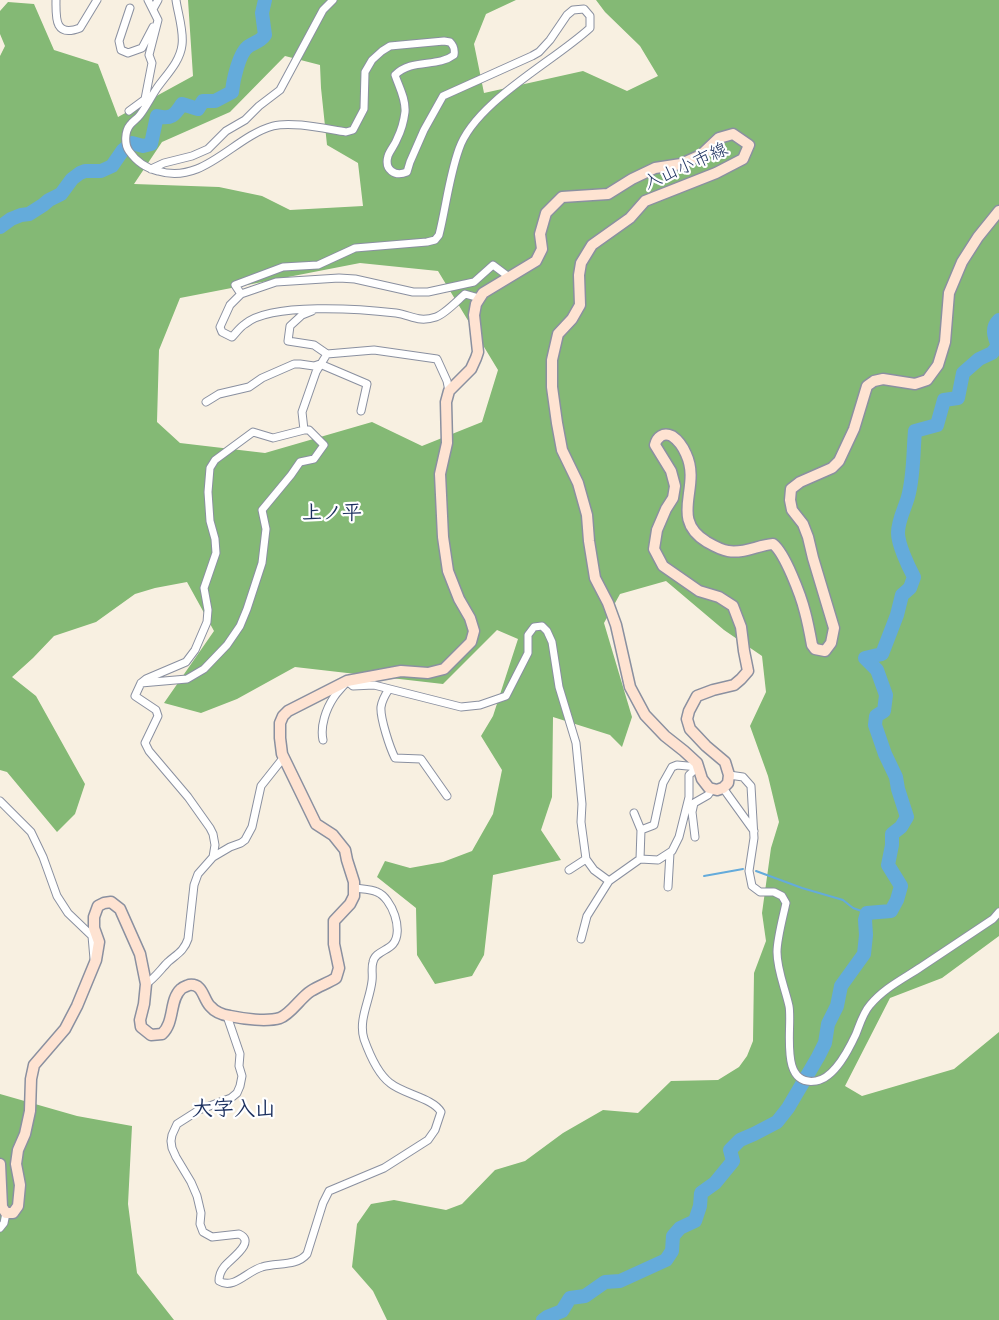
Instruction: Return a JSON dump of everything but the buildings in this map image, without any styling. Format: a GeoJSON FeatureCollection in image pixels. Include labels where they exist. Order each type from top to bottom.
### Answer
{"type":"FeatureCollection","features":[{"type":"Feature","properties":{"kind":"main road","name":"入山小市線"},"geometry":{"type":"LineString","coordinates":[[479,298],[483,293],[536,261],[542,249],[540,234],[546,213],[562,197],[608,194],[655,168],[681,164],[701,155],[719,138],[733,134],[749,145],[743,159],[716,173],[645,201],[630,218],[592,245],[581,263],[580,305],[572,319],[558,334],[552,360],[552,387],[562,450],[578,483],[587,515],[595,578],[616,625],[630,687],[645,715],[697,764],[702,779],[709,788],[717,788]]}},
{"type":"Feature","properties":{"kind":"main road"},"geometry":{"type":"LineString","coordinates":[[717,788],[728,783],[729,775],[725,762],[690,729],[687,719],[697,696],[734,685],[748,670],[741,627],[733,606],[719,597],[699,591],[663,566],[654,549],[657,530],[673,498],[675,486],[672,471],[655,445],[656,440],[659,436],[670,435],[683,447],[690,462],[687,516],[691,528],[697,535],[715,547],[728,552],[744,552],[765,544],[773,544],[778,548],[788,565],[805,611],[812,645],[815,649],[825,651],[831,643],[834,628],[808,537],[803,524],[792,510],[791,489],[832,468],[839,460],[856,423],[867,386],[883,379],[915,384],[927,380],[938,365],[945,342],[949,293],[962,262],[999,211]]}},
{"type":"Feature","properties":{"kind":"main road"},"geometry":{"type":"LineString","coordinates":[[0,1164],[2,1207],[6,1213],[13,1213],[18,1206],[20,1185],[16,1164],[30,1111],[34,1065],[65,1029],[96,960],[99,942],[94,928],[94,917],[98,906],[111,903],[120,909],[134,938],[146,984],[140,1020],[141,1027],[151,1035],[162,1034],[166,1030],[175,997],[181,988],[187,985],[194,985],[201,989],[208,1004],[216,1011],[227,1016],[258,1020],[281,1018],[310,991],[336,978],[339,969],[334,944],[334,921],[350,904],[354,896],[354,882],[345,850],[333,836],[316,824],[284,757],[280,723],[288,711],[347,681],[401,671],[428,673],[444,669],[471,642],[474,631],[470,618],[459,599],[448,571],[443,537],[440,474],[447,443],[446,402],[449,391],[471,369],[478,352],[474,315],[479,298]]}},
{"type":"Feature","properties":{"kind":"street"},"geometry":{"type":"LineString","coordinates":[[56,0],[57,23],[59,27],[69,31],[80,28],[97,0]]}},
{"type":"Feature","properties":{"kind":"street"},"geometry":{"type":"LineString","coordinates":[[145,99],[152,63],[149,55],[158,20],[148,0]]}},
{"type":"Feature","properties":{"kind":"street"},"geometry":{"type":"LineString","coordinates":[[153,9],[158,0]]}},
{"type":"Feature","properties":{"kind":"street"},"geometry":{"type":"LineString","coordinates":[[176,0],[182,33],[178,60],[126,132],[127,149],[143,166],[169,174],[199,169],[259,131],[274,126],[287,124],[350,131],[364,109],[365,72],[372,60],[382,51],[390,46],[450,42],[455,51],[451,58],[409,66],[401,69],[395,75],[404,99],[405,111],[398,139],[387,158],[393,173],[405,174],[424,130],[443,96],[532,57],[550,40],[573,10],[584,9],[590,16],[590,28],[508,92],[484,113],[466,134],[459,149],[439,235],[435,240],[355,248],[318,265],[283,267],[235,285],[242,294]]}},
{"type":"Feature","properties":{"kind":"street"},"geometry":{"type":"LineString","coordinates":[[151,169],[208,149],[226,131],[245,120],[280,90],[323,10],[333,0]]}},
{"type":"Feature","properties":{"kind":"street"},"geometry":{"type":"LineString","coordinates":[[130,8],[119,41],[121,50],[128,53],[142,48],[153,27],[156,27]]}},
{"type":"Feature","properties":{"kind":"street"},"geometry":{"type":"LineString","coordinates":[[129,111],[154,91]]}},
{"type":"Feature","properties":{"kind":"street"},"geometry":{"type":"LineString","coordinates":[[479,298],[465,294],[437,317],[417,320],[398,313],[294,309],[274,311],[246,322],[232,337],[222,332],[220,327],[230,305],[242,294],[276,282],[355,279],[412,292],[428,292],[474,282],[493,265],[509,277]]}},
{"type":"Feature","properties":{"kind":"street"},"geometry":{"type":"LineString","coordinates":[[314,309],[311,313],[302,315],[290,326],[288,341],[314,345],[327,354],[374,350],[436,359],[447,381],[449,391]]}},
{"type":"Feature","properties":{"kind":"street"},"geometry":{"type":"LineString","coordinates":[[304,430],[302,412],[320,364],[327,354]]}},
{"type":"Feature","properties":{"kind":"street"},"geometry":{"type":"LineString","coordinates":[[206,402],[219,394],[249,387],[262,378],[294,364],[314,366],[320,364],[366,384],[361,411]]}},
{"type":"Feature","properties":{"kind":"street"},"geometry":{"type":"LineString","coordinates":[[141,683],[187,679],[204,669],[227,645],[240,626],[262,563],[266,529],[262,510],[300,462],[314,459],[324,446],[309,430],[273,438],[253,432],[215,460],[210,468],[208,492],[216,553],[204,588],[208,610],[207,622],[195,650],[186,662],[146,679],[141,683],[135,696],[156,710],[158,716],[145,743],[210,828],[215,845],[213,857]]}},
{"type":"Feature","properties":{"kind":"street"},"geometry":{"type":"LineString","coordinates":[[323,740],[321,732],[323,721],[334,697],[347,681],[353,686],[374,685],[461,707],[480,705],[506,696],[528,653],[528,635],[534,627],[542,626],[547,630],[552,642],[559,687],[576,743],[582,804],[581,822],[586,859],[594,870],[609,881]]}},
{"type":"Feature","properties":{"kind":"street"},"geometry":{"type":"LineString","coordinates":[[389,689],[381,708],[390,749],[395,758],[422,759],[447,796]]}},
{"type":"Feature","properties":{"kind":"street"},"geometry":{"type":"LineString","coordinates":[[146,984],[186,946],[194,885],[198,874],[213,857],[241,843],[249,834],[261,786],[284,757]]}},
{"type":"Feature","properties":{"kind":"street"},"geometry":{"type":"LineString","coordinates":[[641,830],[654,825],[663,783],[672,767],[677,765],[698,767]]}},
{"type":"Feature","properties":{"kind":"street"},"geometry":{"type":"LineString","coordinates":[[668,887],[670,853],[679,837],[689,797],[689,775],[698,767]]}},
{"type":"Feature","properties":{"kind":"street"},"geometry":{"type":"LineString","coordinates":[[729,775],[743,777],[751,786],[754,838],[749,871],[752,886],[760,892],[774,892],[783,896],[786,903],[777,952],[790,1008],[791,1065],[797,1076],[816,1081],[826,1076],[843,1059],[868,1006],[891,985],[993,919],[999,912]]}},
{"type":"Feature","properties":{"kind":"street"},"geometry":{"type":"LineString","coordinates":[[695,837],[692,812],[694,803],[717,788],[753,831]]}},
{"type":"Feature","properties":{"kind":"street"},"geometry":{"type":"LineString","coordinates":[[0,801],[31,832],[57,896],[68,913],[92,936],[93,958],[96,960]]}},
{"type":"Feature","properties":{"kind":"street"},"geometry":{"type":"LineString","coordinates":[[634,813],[641,830],[640,859]]}},
{"type":"Feature","properties":{"kind":"street"},"geometry":{"type":"LineString","coordinates":[[580,939],[587,916],[609,881],[640,859],[658,860],[670,853]]}},
{"type":"Feature","properties":{"kind":"street"},"geometry":{"type":"LineString","coordinates":[[569,870],[586,859]]}},
{"type":"Feature","properties":{"kind":"street"},"geometry":{"type":"LineString","coordinates":[[227,1016],[240,1054],[238,1066],[242,1076],[237,1093],[231,1098],[199,1110],[177,1124],[171,1141],[176,1157],[194,1189],[200,1208],[200,1224],[203,1232],[212,1237],[238,1234],[245,1238],[243,1248],[219,1274],[219,1281],[225,1284],[235,1282],[261,1267],[301,1260],[307,1254],[329,1191],[384,1168],[407,1155],[428,1140],[440,1118],[438,1107],[388,1082],[364,1040],[362,1021],[372,982],[372,963],[396,940],[397,928],[395,915],[389,903],[379,892],[355,888]]}},
{"type":"Feature","properties":{"kind":"street"},"geometry":{"type":"LineString","coordinates":[[0,1228],[4,1223],[6,1213]]}},
{"type":"Feature","properties":{"kind":"green space"},"geometry":{"type":"Polygon","coordinates":[[[188,0],[516,0],[486,14],[474,44],[484,93],[583,71],[627,91],[658,76],[640,46],[596,0],[999,0],[999,936],[942,978],[890,998],[845,1086],[862,1096],[954,1069],[999,1032],[999,1320],[387,1320],[373,1291],[352,1267],[357,1224],[371,1204],[394,1200],[446,1210],[462,1204],[495,1170],[525,1161],[563,1133],[603,1110],[638,1113],[671,1081],[718,1080],[739,1067],[747,1056],[753,1041],[754,973],[766,941],[762,913],[771,848],[779,822],[768,776],[750,726],[766,692],[762,656],[724,630],[666,581],[620,594],[604,623],[632,717],[622,747],[610,735],[553,717],[552,797],[541,830],[561,860],[493,875],[484,955],[472,976],[435,984],[417,955],[416,908],[377,877],[385,861],[410,868],[443,862],[472,851],[493,814],[502,770],[481,736],[493,716],[518,639],[497,630],[443,684],[295,667],[237,699],[201,713],[164,703],[214,631],[187,582],[155,588],[135,594],[96,622],[54,636],[12,677],[36,696],[85,784],[75,814],[57,832],[7,772],[0,770],[0,56],[5,46],[0,34],[0,11],[8,2],[34,4],[54,50],[98,64],[118,117],[193,76],[188,0]],[[285,56],[230,112],[162,142],[134,184],[219,187],[262,196],[290,210],[363,206],[358,163],[327,145],[320,65],[285,56]],[[360,263],[180,298],[159,350],[157,422],[180,443],[265,453],[372,422],[422,446],[482,422],[498,370],[438,271],[360,263]]]}},
{"type":"Feature","properties":{"kind":"green space"},"geometry":{"type":"Polygon","coordinates":[[[0,1094],[77,1116],[132,1126],[128,1204],[137,1273],[174,1320],[0,1320],[0,1094]]]}},
{"type":"Feature","properties":{"kind":"waterway"},"geometry":{"type":"LineString","coordinates":[[0,227],[11,219],[29,214],[61,194],[72,179],[80,173],[101,171],[112,166],[123,150],[132,143],[143,146],[151,144],[157,116],[172,116],[182,104],[198,109],[203,101],[215,101],[232,92],[242,54],[245,49],[265,35],[262,13],[265,0]]}},
{"type":"Feature","properties":{"kind":"waterway"},"geometry":{"type":"LineString","coordinates":[[543,1320],[562,1311],[570,1298],[585,1296],[605,1282],[620,1281],[666,1260],[672,1251],[673,1236],[680,1228],[695,1221],[701,1193],[715,1183],[733,1161],[730,1150],[740,1140],[777,1122],[788,1108],[825,1043],[828,1024],[837,1006],[841,986],[864,954],[867,913],[891,911],[897,900],[901,886],[888,865],[892,834],[901,827],[907,817],[896,777],[875,725],[876,716],[884,711],[886,695],[877,670],[865,658],[882,654],[902,595],[910,588],[914,577],[901,549],[898,533],[911,480],[915,431],[937,425],[944,400],[958,398],[963,373],[979,359],[992,353],[998,346],[994,329],[999,320]]}},
{"type":"Feature","properties":{"kind":"waterway"},"geometry":{"type":"LineString","coordinates":[[704,876],[743,869]]}},
{"type":"Feature","properties":{"kind":"waterway"},"geometry":{"type":"LineString","coordinates":[[756,871],[843,900],[853,908],[867,913]]}},
{"type":"Feature","properties":{"kind":"district","name":"上ノ平"},"geometry":{"type":"Point","coordinates":[332,514]}},
{"type":"Feature","properties":{"kind":"district","name":"大字入山"},"geometry":{"type":"Point","coordinates":[234,1110]}}]}
